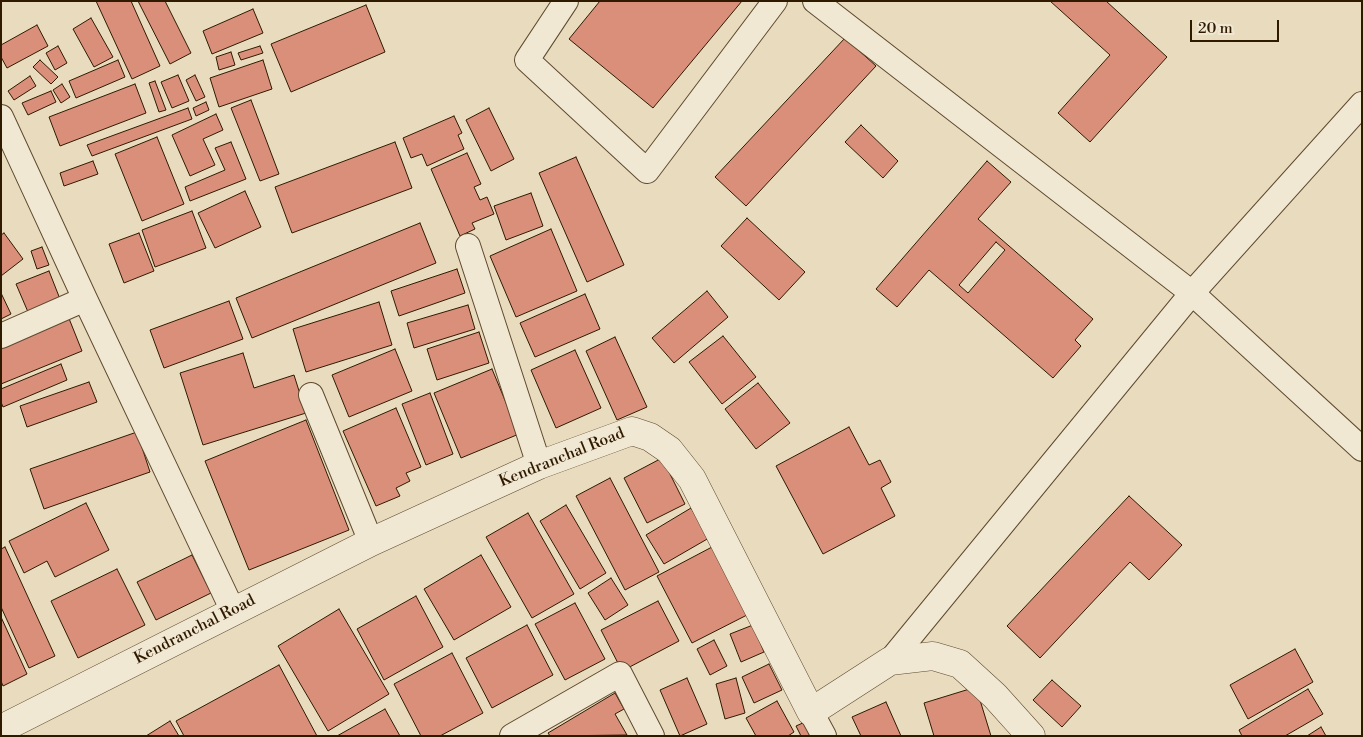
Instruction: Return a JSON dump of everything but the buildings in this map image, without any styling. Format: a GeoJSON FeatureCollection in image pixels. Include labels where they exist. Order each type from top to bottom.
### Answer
{"type":"FeatureCollection","features":[{"type":"Feature","properties":{"kind":"street"},"geometry":{"type":"LineString","coordinates":[[566,1],[526,60],[647,171],[775,1]]}},
{"type":"Feature","properties":{"kind":"street"},"geometry":{"type":"LineString","coordinates":[[815,1],[1192,293],[1362,449]]}},
{"type":"Feature","properties":{"kind":"street"},"geometry":{"type":"LineString","coordinates":[[824,736],[811,712],[890,661],[1192,293],[1362,104]]}},
{"type":"Feature","properties":{"kind":"street"},"geometry":{"type":"LineString","coordinates":[[1,117],[233,612]]}},
{"type":"Feature","properties":{"kind":"street"},"geometry":{"type":"LineString","coordinates":[[468,246],[539,464]]}},
{"type":"Feature","properties":{"kind":"street"},"geometry":{"type":"LineString","coordinates":[[1,336],[85,299]]}},
{"type":"Feature","properties":{"kind":"street"},"geometry":{"type":"LineString","coordinates":[[311,395],[371,542]]}},
{"type":"Feature","properties":{"kind":"street","name":"Kendranchal Road"},"geometry":{"type":"LineString","coordinates":[[1,729],[371,542],[539,464],[632,431],[650,437],[669,450],[692,479],[811,712]]}},
{"type":"Feature","properties":{"kind":"street"},"geometry":{"type":"LineString","coordinates":[[890,661],[933,656],[960,664],[995,696],[1031,736]]}},
{"type":"Feature","properties":{"kind":"street"},"geometry":{"type":"LineString","coordinates":[[512,736],[620,674],[652,736]]}}]}
